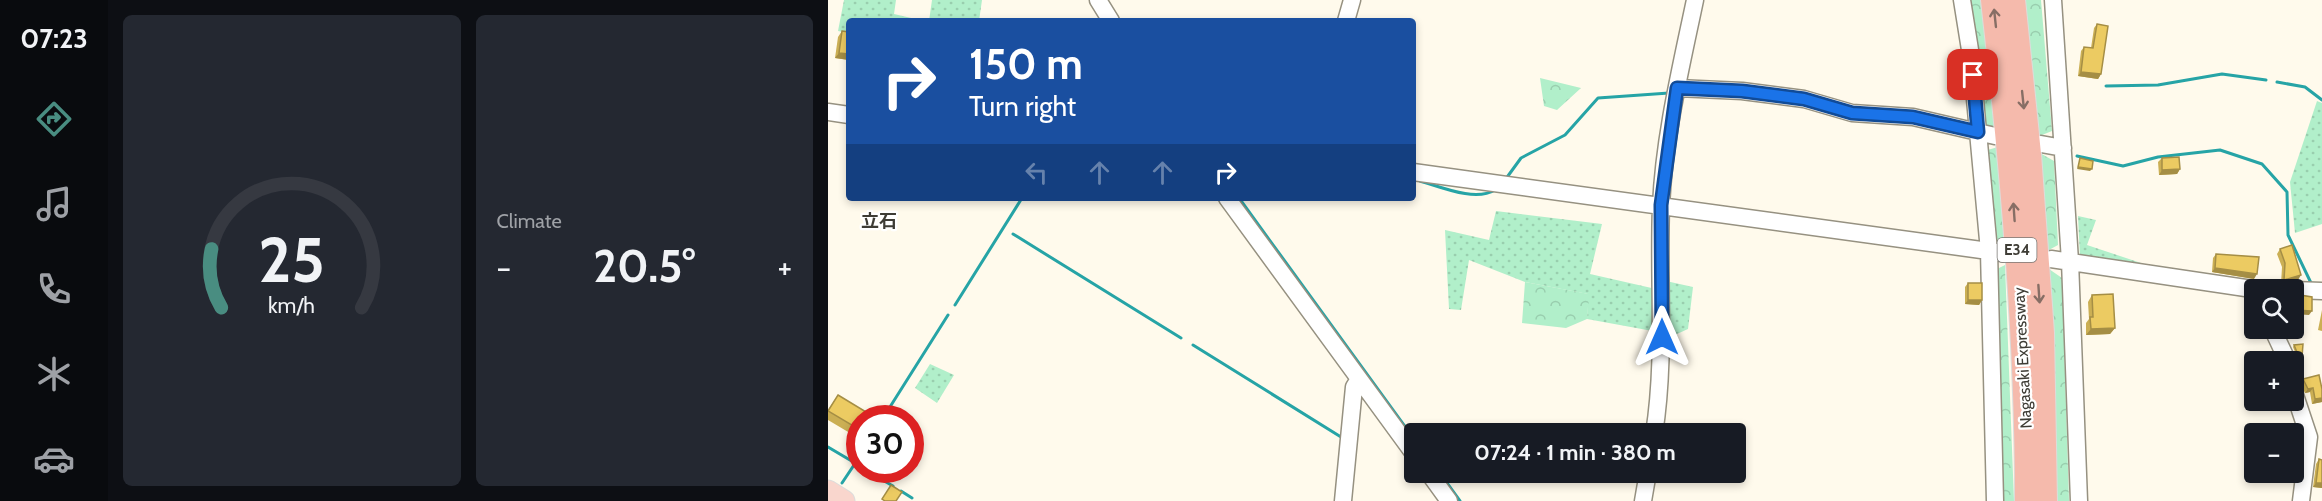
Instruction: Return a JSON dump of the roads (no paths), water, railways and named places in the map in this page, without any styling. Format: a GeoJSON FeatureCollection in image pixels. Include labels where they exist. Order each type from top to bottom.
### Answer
{"type":"FeatureCollection","features":[{"type":"Feature","properties":{"kind":"highway","name":"Nagasaki Expressway"},"geometry":{"type":"LineString","coordinates":[[1993,0],[2009,143],[2018,270],[2026,501]]}},
{"type":"Feature","properties":{"kind":"highway","name":"Nagasaki Expressway"},"geometry":{"type":"LineString","coordinates":[[2013,0],[2029,154],[2042,333],[2045,501]]}},
{"type":"Feature","properties":{"kind":"main road"},"geometry":{"type":"LineString","coordinates":[[828,491],[844,501]]}},
{"type":"Feature","properties":{"kind":"street"},"geometry":{"type":"LineString","coordinates":[[1098,0],[1109,18]]}},
{"type":"Feature","properties":{"kind":"street"},"geometry":{"type":"LineString","coordinates":[[1347,18],[1352,0]]}},
{"type":"Feature","properties":{"kind":"street"},"geometry":{"type":"LineString","coordinates":[[1655,423],[1662,375],[1661,205],[1676,93],[1695,0]]}},
{"type":"Feature","properties":{"kind":"street"},"geometry":{"type":"LineString","coordinates":[[1962,0],[1996,252],[1995,501]]}},
{"type":"Feature","properties":{"kind":"street"},"geometry":{"type":"LineString","coordinates":[[2053,0],[2070,261],[2079,501]]}},
{"type":"Feature","properties":{"kind":"street"},"geometry":{"type":"LineString","coordinates":[[1676,93],[1742,91],[1804,99],[1852,113],[1913,117],[1995,136]]}},
{"type":"Feature","properties":{"kind":"street"},"geometry":{"type":"LineString","coordinates":[[828,112],[846,115]]}},
{"type":"Feature","properties":{"kind":"street"},"geometry":{"type":"LineString","coordinates":[[2041,144],[2063,148]]}},
{"type":"Feature","properties":{"kind":"street"},"geometry":{"type":"LineString","coordinates":[[1416,172],[1996,252]]}},
{"type":"Feature","properties":{"kind":"street"},"geometry":{"type":"LineString","coordinates":[[1229,201],[1404,440]]}},
{"type":"Feature","properties":{"kind":"street"},"geometry":{"type":"LineString","coordinates":[[2051,260],[2244,288]]}},
{"type":"Feature","properties":{"kind":"street"},"geometry":{"type":"LineString","coordinates":[[1342,501],[1354,387],[1359,379]]}},
{"type":"Feature","properties":{"kind":"street"},"geometry":{"type":"LineString","coordinates":[[2300,411],[2309,437],[2301,501]]}},
{"type":"Feature","properties":{"kind":"street"},"geometry":{"type":"LineString","coordinates":[[1436,483],[1449,501]]}},
{"type":"Feature","properties":{"kind":"street"},"geometry":{"type":"LineString","coordinates":[[1643,501],[1646,483]]}},
{"type":"Feature","properties":{"kind":"waterway"},"geometry":{"type":"LineString","coordinates":[[2106,86],[2158,85],[2222,74],[2266,80]]}},
{"type":"Feature","properties":{"kind":"waterway"},"geometry":{"type":"LineString","coordinates":[[2277,82],[2305,87],[2322,100]]}},
{"type":"Feature","properties":{"kind":"waterway"},"geometry":{"type":"LineString","coordinates":[[1505,180],[1521,158],[1565,135],[1598,98],[1669,93]]}},
{"type":"Feature","properties":{"kind":"waterway"},"geometry":{"type":"LineString","coordinates":[[2077,156],[2123,166],[2158,157],[2220,150],[2262,164],[2287,192],[2288,235],[2312,285]]}},
{"type":"Feature","properties":{"kind":"waterway"},"geometry":{"type":"LineString","coordinates":[[1420,181],[1468,194],[1495,190]]}},
{"type":"Feature","properties":{"kind":"waterway"},"geometry":{"type":"LineString","coordinates":[[955,305],[1020,201]]}},
{"type":"Feature","properties":{"kind":"waterway"},"geometry":{"type":"LineString","coordinates":[[1241,201],[1404,425]]}},
{"type":"Feature","properties":{"kind":"waterway"},"geometry":{"type":"LineString","coordinates":[[1013,234],[1181,338]]}},
{"type":"Feature","properties":{"kind":"waterway"},"geometry":{"type":"LineString","coordinates":[[891,405],[948,315]]}},
{"type":"Feature","properties":{"kind":"waterway"},"geometry":{"type":"LineString","coordinates":[[1193,345],[1341,437]]}},
{"type":"Feature","properties":{"kind":"waterway"},"geometry":{"type":"LineString","coordinates":[[828,447],[846,458]]}},
{"type":"Feature","properties":{"kind":"waterway"},"geometry":{"type":"LineString","coordinates":[[842,483],[846,477]]}},
{"type":"Feature","properties":{"kind":"waterway"},"geometry":{"type":"LineString","coordinates":[[888,483],[893,486]]}},
{"type":"Feature","properties":{"kind":"waterway"},"geometry":{"type":"LineString","coordinates":[[1447,483],[1460,501]]}},
{"type":"Feature","properties":{"kind":"waterway"},"geometry":{"type":"LineString","coordinates":[[901,491],[912,498]]}},
{"type":"Feature","properties":{"kind":"district","name":"立石"},"geometry":{"type":"Point","coordinates":[879,221]}}]}
